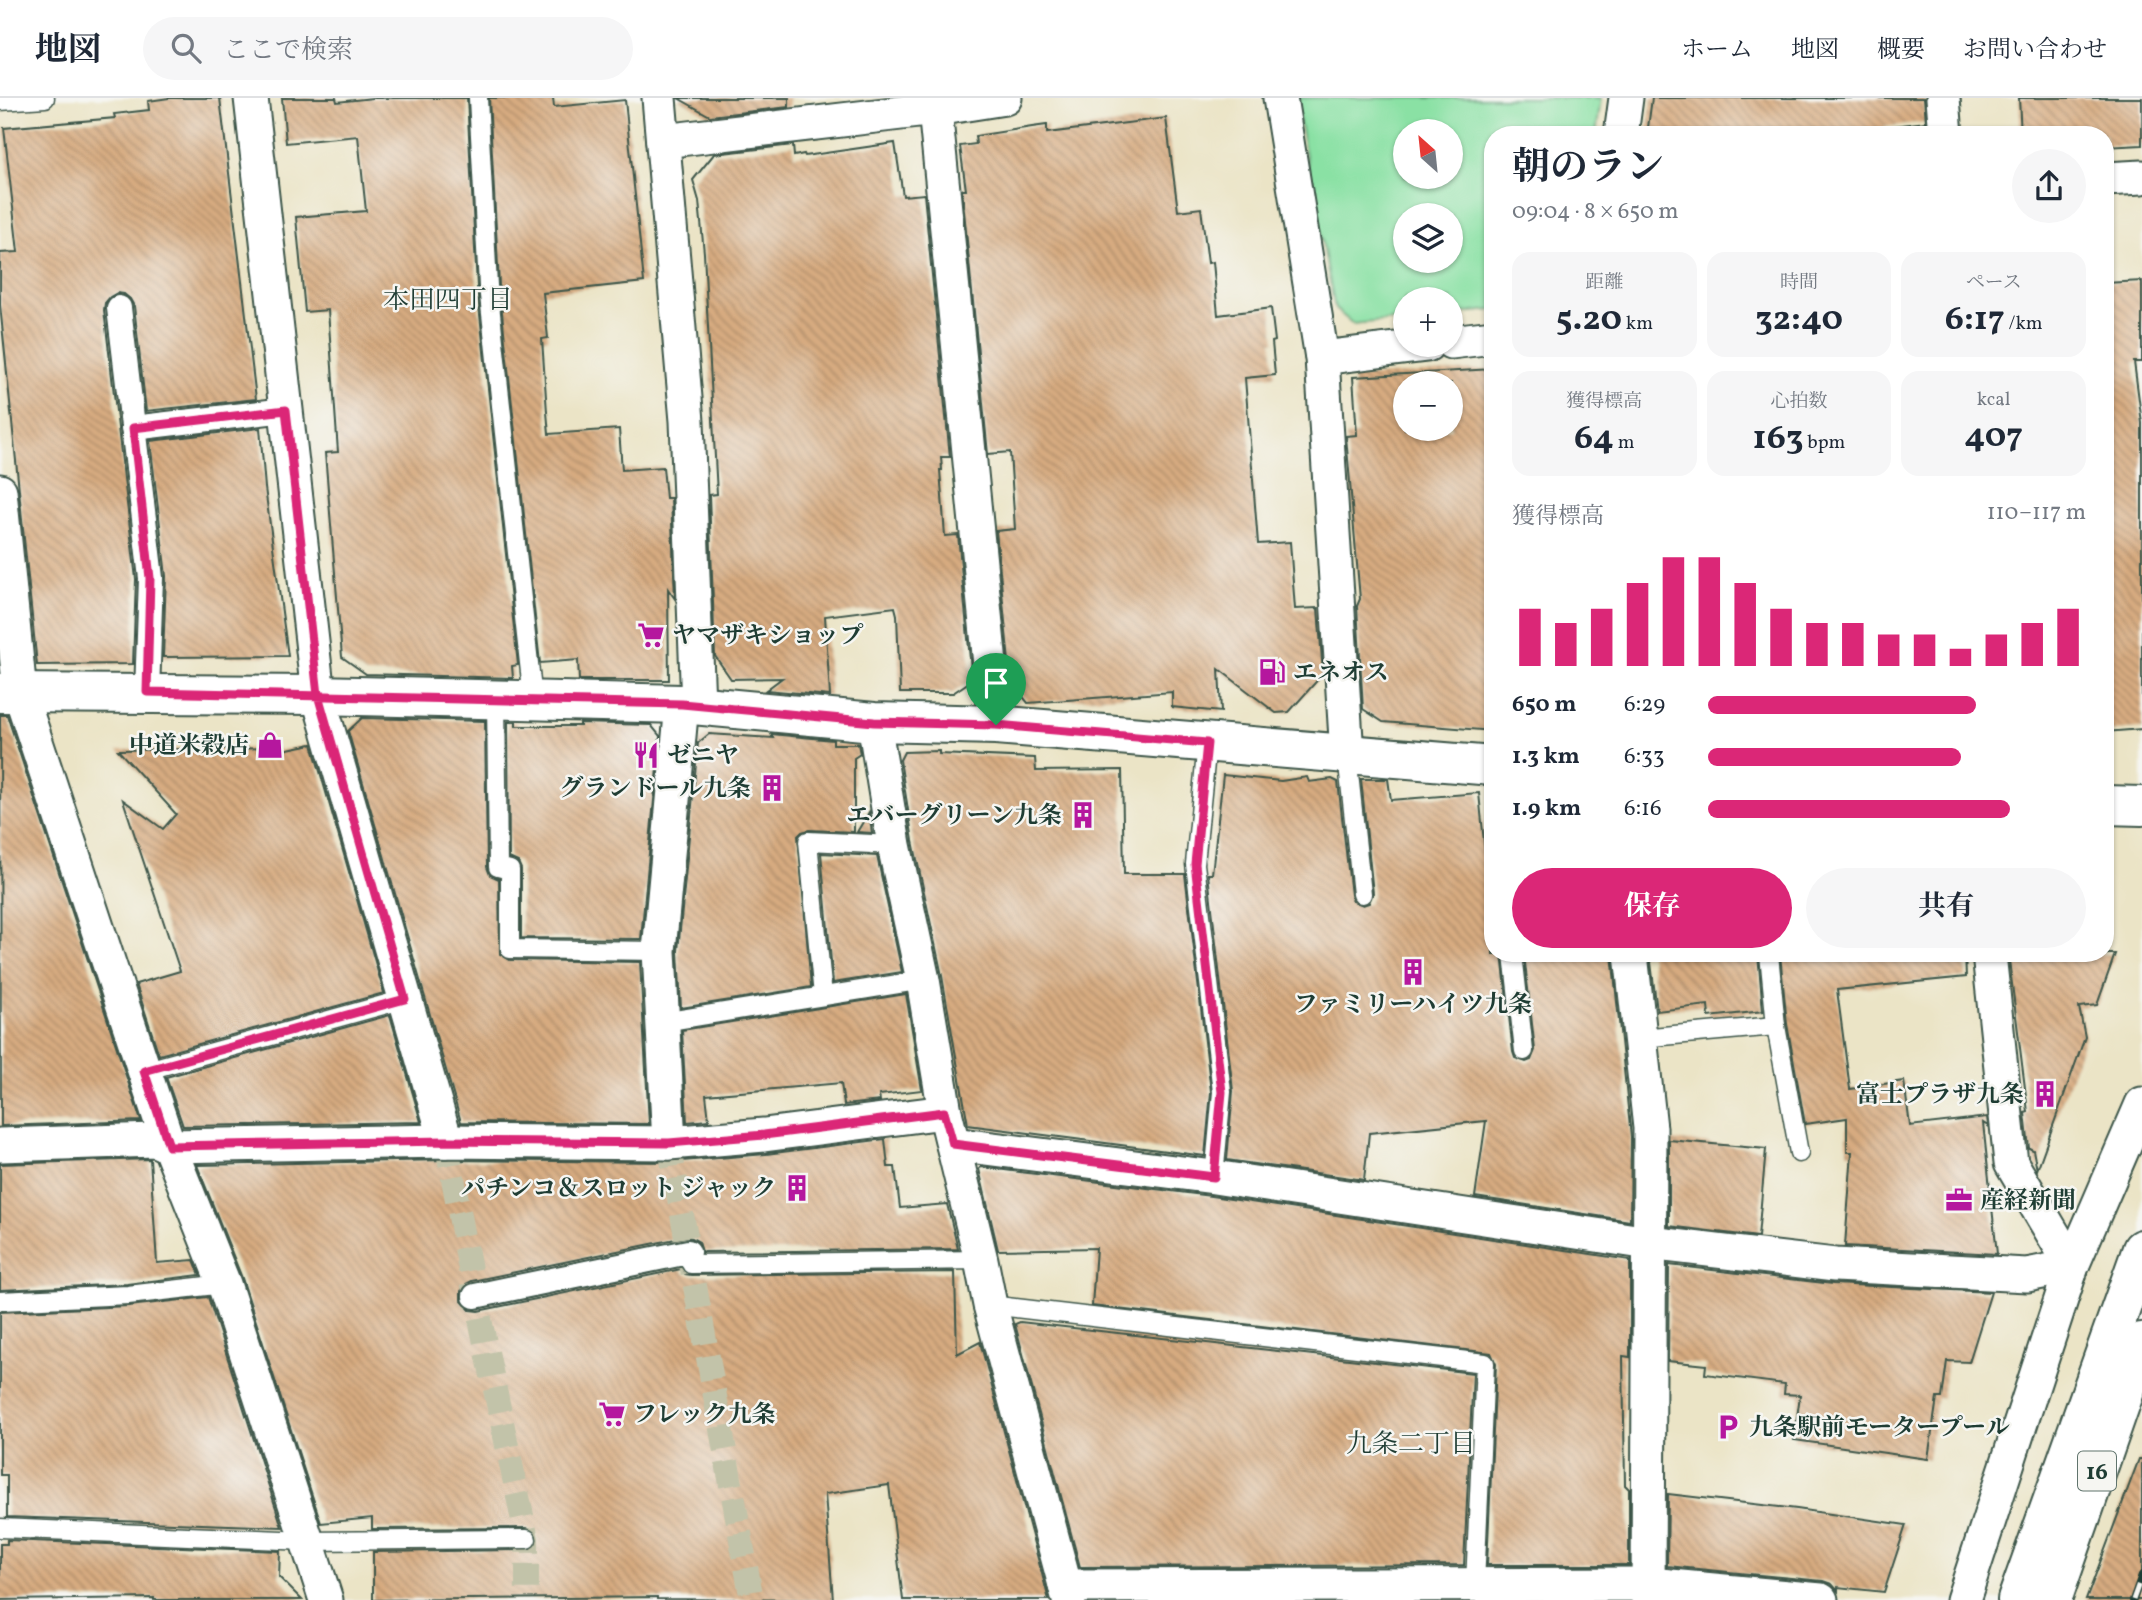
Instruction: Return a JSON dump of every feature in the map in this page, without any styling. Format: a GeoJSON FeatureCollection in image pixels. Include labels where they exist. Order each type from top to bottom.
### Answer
{"type":"FeatureCollection","features":[{"type":"Feature","properties":{"kind":"main road"},"geometry":{"type":"LineString","coordinates":[[10,693],[318,695],[690,705],[874,722],[996,725],[1484,765]]}},
{"type":"Feature","properties":{"kind":"main road"},"geometry":{"type":"LineString","coordinates":[[2114,806],[2142,806]]}},
{"type":"Feature","properties":{"kind":"main road"},"geometry":{"type":"LineString","coordinates":[[2017,1600],[2142,1249]]}},
{"type":"Feature","properties":{"kind":"main road","name":"16"},"geometry":{"type":"LineString","coordinates":[[2052,1600],[2142,1342]]}},
{"type":"Feature","properties":{"kind":"street"},"geometry":{"type":"LineString","coordinates":[[251,98],[318,695],[446,1141]]}},
{"type":"Feature","properties":{"kind":"street"},"geometry":{"type":"LineString","coordinates":[[659,98],[687,421],[690,705],[659,951],[669,1143]]}},
{"type":"Feature","properties":{"kind":"street"},"geometry":{"type":"LineString","coordinates":[[663,141],[935,109],[1005,98]]}},
{"type":"Feature","properties":{"kind":"street"},"geometry":{"type":"LineString","coordinates":[[1280,98],[1322,358],[1347,755]]}},
{"type":"Feature","properties":{"kind":"street"},"geometry":{"type":"LineString","coordinates":[[1622,126],[1626,98]]}},
{"type":"Feature","properties":{"kind":"street"},"geometry":{"type":"LineString","coordinates":[[1942,98],[1945,126]]}},
{"type":"Feature","properties":{"kind":"street"},"geometry":{"type":"LineString","coordinates":[[935,109],[996,725]]}},
{"type":"Feature","properties":{"kind":"street"},"geometry":{"type":"LineString","coordinates":[[2114,179],[2142,177]]}},
{"type":"Feature","properties":{"kind":"street"},"geometry":{"type":"LineString","coordinates":[[119,308],[150,578],[147,692]]}},
{"type":"Feature","properties":{"kind":"street"},"geometry":{"type":"LineString","coordinates":[[1463,341],[1484,338]]}},
{"type":"Feature","properties":{"kind":"street"},"geometry":{"type":"LineString","coordinates":[[1322,358],[1393,349]]}},
{"type":"Feature","properties":{"kind":"street"},"geometry":{"type":"LineString","coordinates":[[133,428],[286,410]]}},
{"type":"Feature","properties":{"kind":"street"},"geometry":{"type":"LineString","coordinates":[[0,491],[10,693],[169,1146],[224,1284],[326,1600]]}},
{"type":"Feature","properties":{"kind":"street"},"geometry":{"type":"LineString","coordinates":[[874,722],[894,845],[923,980],[944,1112],[981,1260],[989,1305],[1067,1593],[1401,1592],[1475,1584],[1821,1600]]}},
{"type":"Feature","properties":{"kind":"street"},"geometry":{"type":"LineString","coordinates":[[1632,962],[1650,1128],[1648,1592]]}},
{"type":"Feature","properties":{"kind":"street"},"geometry":{"type":"LineString","coordinates":[[1990,962],[2011,1164],[2072,1266]]}},
{"type":"Feature","properties":{"kind":"street"},"geometry":{"type":"LineString","coordinates":[[1963,1600],[2072,1266],[2142,1104]]}},
{"type":"Feature","properties":{"kind":"street"},"geometry":{"type":"LineString","coordinates":[[0,1145],[155,1140],[169,1146],[446,1141],[669,1143],[764,1135],[944,1112]]}},
{"type":"Feature","properties":{"kind":"street"},"geometry":{"type":"LineString","coordinates":[[953,1144],[1214,1177],[1649,1243],[1835,1265],[2027,1275],[2072,1266]]}},
{"type":"Feature","properties":{"kind":"street"},"geometry":{"type":"LineString","coordinates":[[475,1296],[690,1258]]}},
{"type":"Feature","properties":{"kind":"lane"},"geometry":{"type":"LineString","coordinates":[[0,102],[46,98]]}},
{"type":"Feature","properties":{"kind":"lane"},"geometry":{"type":"LineString","coordinates":[[478,98],[515,700],[498,867],[510,870],[510,949],[659,951]]}},
{"type":"Feature","properties":{"kind":"lane"},"geometry":{"type":"LineString","coordinates":[[1207,743],[1195,864],[1222,1092],[1214,1177]]}},
{"type":"Feature","properties":{"kind":"lane"},"geometry":{"type":"LineString","coordinates":[[1347,755],[1362,894]]}},
{"type":"Feature","properties":{"kind":"lane"},"geometry":{"type":"LineString","coordinates":[[823,996],[808,841],[894,845]]}},
{"type":"Feature","properties":{"kind":"lane"},"geometry":{"type":"LineString","coordinates":[[1514,962],[1524,1051]]}},
{"type":"Feature","properties":{"kind":"lane"},"geometry":{"type":"LineString","coordinates":[[1770,962],[1776,1026],[1799,1153]]}},
{"type":"Feature","properties":{"kind":"lane"},"geometry":{"type":"LineString","coordinates":[[663,1022],[923,980]]}},
{"type":"Feature","properties":{"kind":"lane"},"geometry":{"type":"LineString","coordinates":[[144,1071],[405,999]]}},
{"type":"Feature","properties":{"kind":"lane"},"geometry":{"type":"LineString","coordinates":[[1640,1038],[1776,1026]]}},
{"type":"Feature","properties":{"kind":"lane"},"geometry":{"type":"LineString","coordinates":[[690,1258],[981,1260]]}},
{"type":"Feature","properties":{"kind":"lane"},"geometry":{"type":"LineString","coordinates":[[0,1301],[128,1295],[224,1284]]}},
{"type":"Feature","properties":{"kind":"lane"},"geometry":{"type":"LineString","coordinates":[[989,1305],[1485,1363],[1475,1584]]}},
{"type":"Feature","properties":{"kind":"lane"},"geometry":{"type":"LineString","coordinates":[[0,1528],[307,1541],[527,1539]]}},
{"type":"Feature","properties":{"kind":"green space"},"geometry":{"type":"Polygon","coordinates":[[[1295,98],[1601,98],[1597,126],[1484,126],[1484,311],[1463,313],[1463,287],[1393,287],[1393,320],[1353,324],[1335,309],[1295,98]]]}},
{"type":"Feature","properties":{"kind":"building"},"geometry":{"type":"Polygon","coordinates":[[[169,98],[220,98],[256,399],[146,411],[134,306],[124,294],[117,293],[105,303],[136,579],[133,664],[37,665],[0,305],[0,253],[18,252],[4,128],[115,118],[114,114],[149,110],[148,101],[169,98]]]}},
{"type":"Feature","properties":{"kind":"building"},"geometry":{"type":"Polygon","coordinates":[[[282,98],[336,98],[337,102],[373,98],[467,98],[477,287],[518,665],[512,666],[513,678],[366,674],[342,657],[325,453],[338,452],[328,310],[305,312],[296,217],[366,211],[358,136],[286,143],[282,98]]]}},
{"type":"Feature","properties":{"kind":"building"},"geometry":{"type":"Polygon","coordinates":[[[489,98],[553,98],[554,107],[625,100],[644,282],[543,293],[548,338],[542,339],[547,412],[549,434],[619,429],[622,470],[663,467],[666,498],[671,498],[675,599],[668,589],[669,680],[579,680],[578,660],[540,663],[499,285],[489,98]]]}},
{"type":"Feature","properties":{"kind":"building"},"geometry":{"type":"Polygon","coordinates":[[[678,98],[789,98],[789,107],[710,116],[678,98]]]}},
{"type":"Feature","properties":{"kind":"building"},"geometry":{"type":"Polygon","coordinates":[[[1652,98],[1924,98],[1926,122],[1893,126],[1648,126],[1652,98]]]}},
{"type":"Feature","properties":{"kind":"building"},"geometry":{"type":"Polygon","coordinates":[[[2019,98],[2142,98],[2142,145],[2114,147],[2114,126],[2021,126],[2019,98]]]}},
{"type":"Feature","properties":{"kind":"building"},"geometry":{"type":"Polygon","coordinates":[[[1166,118],[1178,211],[1201,208],[1208,263],[1213,262],[1218,315],[1271,308],[1275,375],[1245,378],[1258,544],[1290,542],[1295,609],[1318,608],[1323,674],[1289,712],[1276,713],[1219,669],[1221,712],[1172,707],[1172,692],[1028,703],[1011,682],[996,531],[1015,529],[1010,452],[988,454],[960,146],[976,144],[975,136],[1032,127],[1047,125],[1047,133],[1166,118]]]}},
{"type":"Feature","properties":{"kind":"building"},"geometry":{"type":"Polygon","coordinates":[[[895,143],[903,196],[924,194],[950,457],[941,457],[940,470],[945,536],[958,535],[972,680],[953,693],[900,693],[895,607],[825,616],[830,696],[766,690],[782,678],[731,679],[715,656],[709,495],[717,494],[704,253],[699,201],[693,180],[714,154],[793,145],[794,156],[805,156],[895,143]]]}},
{"type":"Feature","properties":{"kind":"building"},"geometry":{"type":"Polygon","coordinates":[[[2142,281],[2142,362],[2134,362],[2142,423],[2142,729],[2114,731],[2114,283],[2142,281]]]}},
{"type":"Feature","properties":{"kind":"building"},"geometry":{"type":"Polygon","coordinates":[[[1484,370],[1484,730],[1383,722],[1363,709],[1357,606],[1360,599],[1346,436],[1357,435],[1353,377],[1393,375],[1393,441],[1463,441],[1463,371],[1458,371],[1484,370]]]}},
{"type":"Feature","properties":{"kind":"building"},"geometry":{"type":"Polygon","coordinates":[[[260,428],[265,488],[288,656],[163,657],[166,576],[150,441],[260,428]]]}},
{"type":"Feature","properties":{"kind":"building"},"geometry":{"type":"Polygon","coordinates":[[[0,715],[7,715],[141,1121],[1,1126],[0,715]]]}},
{"type":"Feature","properties":{"kind":"building"},"geometry":{"type":"Polygon","coordinates":[[[362,718],[485,721],[487,867],[490,875],[499,879],[500,954],[510,960],[640,962],[649,1124],[461,1122],[348,731],[362,718]]]}},
{"type":"Feature","properties":{"kind":"building"},"geometry":{"type":"Polygon","coordinates":[[[508,722],[516,722],[516,726],[580,726],[580,723],[651,725],[660,736],[641,939],[521,938],[521,869],[518,862],[509,858],[508,722]]]}},
{"type":"Feature","properties":{"kind":"building"},"geometry":{"type":"Polygon","coordinates":[[[709,734],[773,738],[771,734],[833,740],[833,744],[858,744],[860,754],[854,758],[854,832],[809,830],[798,836],[811,987],[681,1008],[678,951],[698,743],[709,734]]]}},
{"type":"Feature","properties":{"kind":"building"},"geometry":{"type":"Polygon","coordinates":[[[312,744],[384,993],[159,1055],[136,984],[180,971],[123,800],[163,829],[176,814],[118,750],[278,748],[278,751],[312,744]]]}},
{"type":"Feature","properties":{"kind":"building"},"geometry":{"type":"Polygon","coordinates":[[[939,751],[939,754],[1035,758],[1036,771],[1122,770],[1124,874],[1185,874],[1211,1092],[1205,1156],[968,1125],[900,760],[904,752],[939,751]]]}},
{"type":"Feature","properties":{"kind":"building"},"geometry":{"type":"Polygon","coordinates":[[[1223,775],[1281,781],[1307,777],[1309,782],[1332,779],[1338,782],[1351,895],[1353,901],[1363,905],[1369,903],[1373,893],[1361,779],[1388,779],[1391,800],[1479,793],[1484,842],[1484,962],[1503,962],[1515,1058],[1526,1062],[1531,1060],[1535,1050],[1525,962],[1613,962],[1631,1137],[1630,1221],[1475,1197],[1486,1121],[1369,1133],[1364,1180],[1227,1160],[1233,1091],[1208,874],[1212,874],[1223,775]]]}},
{"type":"Feature","properties":{"kind":"building"},"geometry":{"type":"Polygon","coordinates":[[[869,812],[872,833],[857,832],[869,812]]]}},
{"type":"Feature","properties":{"kind":"building"},"geometry":{"type":"Polygon","coordinates":[[[821,853],[877,856],[902,972],[833,983],[821,853]]]}},
{"type":"Feature","properties":{"kind":"building"},"geometry":{"type":"Polygon","coordinates":[[[1651,962],[1759,962],[1763,1011],[1709,1017],[1708,1005],[1657,1011],[1651,962]]]}},
{"type":"Feature","properties":{"kind":"building"},"geometry":{"type":"Polygon","coordinates":[[[1781,962],[1965,962],[1966,977],[1837,990],[1850,1089],[1904,1081],[1910,1126],[1987,1117],[1988,1126],[1983,1123],[1997,1254],[1845,1246],[1852,1152],[1847,1152],[1847,1118],[1805,1124],[1787,1024],[1781,962]]]}},
{"type":"Feature","properties":{"kind":"building"},"geometry":{"type":"Polygon","coordinates":[[[2009,962],[2112,962],[2097,1005],[2079,1007],[2085,1037],[2037,1170],[2033,1150],[2029,1148],[2025,1113],[2028,1112],[2009,962]]]}},
{"type":"Feature","properties":{"kind":"building"},"geometry":{"type":"Polygon","coordinates":[[[906,994],[922,1090],[879,1095],[880,1101],[844,1105],[841,1083],[706,1095],[709,1120],[687,1122],[682,1030],[906,994]]]}},
{"type":"Feature","properties":{"kind":"building"},"geometry":{"type":"Polygon","coordinates":[[[390,1015],[421,1122],[183,1126],[166,1077],[390,1015]]]}},
{"type":"Feature","properties":{"kind":"building"},"geometry":{"type":"Polygon","coordinates":[[[885,1139],[888,1167],[895,1167],[900,1208],[947,1204],[958,1249],[702,1252],[699,1242],[685,1237],[472,1281],[461,1291],[461,1300],[470,1310],[478,1311],[681,1269],[685,1274],[691,1275],[955,1272],[957,1354],[980,1342],[1049,1600],[903,1600],[889,1485],[825,1494],[833,1600],[657,1597],[373,1600],[373,1552],[527,1550],[536,1545],[537,1534],[527,1528],[372,1529],[372,1518],[321,1523],[242,1278],[197,1165],[446,1160],[670,1162],[766,1154],[885,1139]]]}},
{"type":"Feature","properties":{"kind":"building"},"geometry":{"type":"Polygon","coordinates":[[[1669,1140],[1766,1149],[1758,1237],[1669,1226],[1669,1140]]]}},
{"type":"Feature","properties":{"kind":"building"},"geometry":{"type":"Polygon","coordinates":[[[150,1159],[157,1263],[194,1260],[200,1275],[127,1284],[0,1290],[0,1164],[150,1159]]]}},
{"type":"Feature","properties":{"kind":"building"},"geometry":{"type":"Polygon","coordinates":[[[981,1167],[1211,1196],[1630,1260],[1630,1357],[1623,1356],[1625,1485],[1629,1489],[1629,1565],[1487,1565],[1496,1364],[1491,1353],[1092,1306],[1096,1248],[998,1250],[979,1169],[981,1167]]]}},
{"type":"Feature","properties":{"kind":"building"},"geometry":{"type":"Polygon","coordinates":[[[1669,1265],[1833,1284],[1991,1292],[1969,1362],[1947,1361],[1942,1398],[1937,1398],[1928,1459],[1794,1440],[1800,1395],[1784,1394],[1785,1384],[1705,1374],[1706,1365],[1668,1361],[1669,1265]]]}},
{"type":"Feature","properties":{"kind":"building"},"geometry":{"type":"Polygon","coordinates":[[[208,1297],[282,1527],[7,1517],[7,1475],[0,1475],[0,1312],[129,1306],[208,1297]]]}},
{"type":"Feature","properties":{"kind":"building"},"geometry":{"type":"Polygon","coordinates":[[[1020,1322],[1473,1373],[1464,1565],[1080,1567],[1015,1324],[1020,1322]]]}},
{"type":"Feature","properties":{"kind":"building"},"geometry":{"type":"Polygon","coordinates":[[[2139,1459],[2142,1459],[2142,1600],[2086,1600],[2139,1459]]]}},
{"type":"Feature","properties":{"kind":"building"},"geometry":{"type":"Polygon","coordinates":[[[1668,1494],[1906,1525],[1884,1592],[1838,1587],[1838,1591],[1832,1584],[1823,1581],[1667,1566],[1668,1494]]]}},
{"type":"Feature","properties":{"kind":"building"},"geometry":{"type":"Polygon","coordinates":[[[7,1540],[280,1551],[279,1577],[302,1600],[0,1600],[0,1544],[7,1544],[7,1540]]]}},
{"type":"Feature","properties":{"kind":"tunnel"},"geometry":{"type":"LineString","coordinates":[[446,1141],[475,1296],[527,1539],[527,1600]]}},
{"type":"Feature","properties":{"kind":"tunnel"},"geometry":{"type":"LineString","coordinates":[[669,1143],[752,1600]]}},
{"type":"Feature","properties":{"kind":"railway"},"geometry":{"type":"LineString","coordinates":[[2133,1600],[2142,1575]]}},
{"type":"Feature","properties":{"kind":"place","name":"ヤマザキショップ"},"geometry":{"type":"Point","coordinates":[651,635]}},
{"type":"Feature","properties":{"kind":"place","name":"エネオス"},"geometry":{"type":"Point","coordinates":[1272,672]}},
{"type":"Feature","properties":{"kind":"place","name":"中道米穀店"},"geometry":{"type":"Point","coordinates":[270,745]}},
{"type":"Feature","properties":{"kind":"place","name":"ゼニヤ"},"geometry":{"type":"Point","coordinates":[646,755]}},
{"type":"Feature","properties":{"kind":"place","name":"グランドール九条"},"geometry":{"type":"Point","coordinates":[772,788]}},
{"type":"Feature","properties":{"kind":"place","name":"エバーグリーン九条"},"geometry":{"type":"Point","coordinates":[1083,815]}},
{"type":"Feature","properties":{"kind":"place","name":"ファミリーハイツ九条"},"geometry":{"type":"Point","coordinates":[1413,972]}},
{"type":"Feature","properties":{"kind":"place","name":"富士プラザ九条"},"geometry":{"type":"Point","coordinates":[2045,1094]}},
{"type":"Feature","properties":{"kind":"place","name":"パチンコ＆スロット ジャック"},"geometry":{"type":"Point","coordinates":[797,1188]}},
{"type":"Feature","properties":{"kind":"place","name":"産経新聞"},"geometry":{"type":"Point","coordinates":[1959,1200]}},
{"type":"Feature","properties":{"kind":"place","name":"フレック九条"},"geometry":{"type":"Point","coordinates":[612,1414]}},
{"type":"Feature","properties":{"kind":"place","name":"九条駅前モータープール"},"geometry":{"type":"Point","coordinates":[1728,1427]}},
{"type":"Feature","properties":{"kind":"district","name":"本田四丁目"},"geometry":{"type":"Point","coordinates":[448,299]}},
{"type":"Feature","properties":{"kind":"district","name":"九条二丁目"},"geometry":{"type":"Point","coordinates":[1411,1443]}},
{"type":"Feature","properties":{"kind":"route"},"geometry":{"type":"LineString","coordinates":[[996,725],[874,722],[682,704],[318,695],[147,692],[150,578],[133,428],[286,410],[318,695],[405,999],[144,1071],[169,1146],[446,1141],[669,1143],[764,1135],[944,1112],[953,1144],[1214,1177],[1222,1092],[1195,864],[1207,743],[996,725]]}}]}
